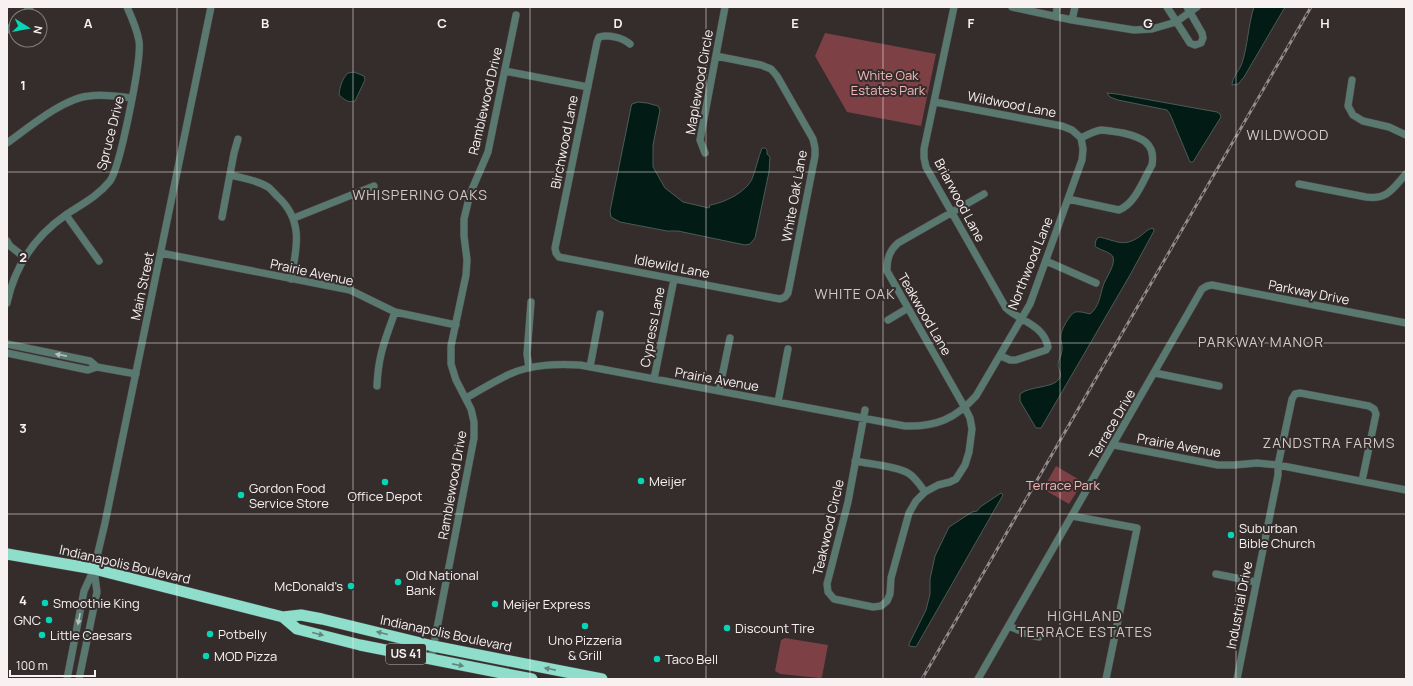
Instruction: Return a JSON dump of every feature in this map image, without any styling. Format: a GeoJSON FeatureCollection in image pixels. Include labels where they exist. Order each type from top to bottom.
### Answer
{"type":"FeatureCollection","features":[{"type":"Feature","properties":{"kind":"highway","name":"Indianapolis Boulevard"},"geometry":{"type":"LineString","coordinates":[[7,554],[94,569],[283,617],[300,615],[433,646],[602,679]]}},
{"type":"Feature","properties":{"kind":"highway","name":"Indianapolis Boulevard"},"geometry":{"type":"LineString","coordinates":[[283,617],[298,629],[360,645],[532,679]]}},
{"type":"Feature","properties":{"kind":"street","name":"Spruce Drive"},"geometry":{"type":"LineString","coordinates":[[7,303],[16,273],[24,257],[37,239],[66,214],[96,195],[111,179],[118,161],[139,61],[139,42],[135,24],[127,7]]}},
{"type":"Feature","properties":{"kind":"street","name":"Main Street"},"geometry":{"type":"LineString","coordinates":[[67,679],[84,591],[94,569],[105,523],[211,7]]}},
{"type":"Feature","properties":{"kind":"street","name":"Maplewood Circle"},"geometry":{"type":"LineString","coordinates":[[705,153],[700,140],[725,7]]}},
{"type":"Feature","properties":{"kind":"street","name":"Briarwood Lane"},"geometry":{"type":"LineString","coordinates":[[954,7],[924,149],[924,158],[926,167],[1006,308],[1012,314],[1035,326],[1047,341],[1048,347],[1046,350],[1039,353],[1016,360],[1010,360],[1001,356]]}},
{"type":"Feature","properties":{"kind":"street"},"geometry":{"type":"LineString","coordinates":[[1012,7],[1056,17],[1134,30],[1152,29],[1176,22],[1189,10],[1197,7]]}},
{"type":"Feature","properties":{"kind":"street"},"geometry":{"type":"LineString","coordinates":[[1056,17],[1057,7]]}},
{"type":"Feature","properties":{"kind":"street"},"geometry":{"type":"LineString","coordinates":[[1072,20],[1075,7]]}},
{"type":"Feature","properties":{"kind":"street"},"geometry":{"type":"LineString","coordinates":[[1167,7],[1190,43],[1195,45],[1201,43],[1204,38],[1189,10]]}},
{"type":"Feature","properties":{"kind":"street","name":"Ramblewood Drive"},"geometry":{"type":"LineString","coordinates":[[431,659],[474,438],[474,422],[471,409],[456,380],[451,364],[451,346],[466,276],[467,260],[464,236],[464,219],[470,194],[488,152],[516,15]]}},
{"type":"Feature","properties":{"kind":"street","name":"Birchwood Lane"},"geometry":{"type":"LineString","coordinates":[[556,253],[555,248],[597,42],[599,37],[604,35],[624,39],[630,44]]}},
{"type":"Feature","properties":{"kind":"street","name":"White Oak Lane"},"geometry":{"type":"LineString","coordinates":[[716,56],[761,65],[771,69],[777,76],[813,139],[815,156],[788,293],[785,297]]}},
{"type":"Feature","properties":{"kind":"street"},"geometry":{"type":"LineString","coordinates":[[505,71],[588,87]]}},
{"type":"Feature","properties":{"kind":"street"},"geometry":{"type":"LineString","coordinates":[[1352,80],[1348,106],[1353,115],[1363,121],[1389,127],[1406,135]]}},
{"type":"Feature","properties":{"kind":"street"},"geometry":{"type":"LineString","coordinates":[[7,142],[67,102],[88,96],[109,95],[132,98]]}},
{"type":"Feature","properties":{"kind":"street","name":"Wildwood Lane"},"geometry":{"type":"LineString","coordinates":[[935,102],[1062,126],[1072,130],[1080,138]]}},
{"type":"Feature","properties":{"kind":"street"},"geometry":{"type":"LineString","coordinates":[[1068,199],[1119,210],[1132,201],[1152,165],[1153,159],[1150,149],[1145,141],[1137,136],[1109,130],[1100,130],[1080,138]]}},
{"type":"Feature","properties":{"kind":"street","name":"Northwood Lane"},"geometry":{"type":"LineString","coordinates":[[965,408],[976,396],[1001,356],[1030,304],[1082,160],[1083,149],[1080,138]]}},
{"type":"Feature","properties":{"kind":"street"},"geometry":{"type":"LineString","coordinates":[[222,217],[238,139]]}},
{"type":"Feature","properties":{"kind":"street"},"geometry":{"type":"LineString","coordinates":[[1299,184],[1376,198],[1388,194],[1406,174]]}},
{"type":"Feature","properties":{"kind":"street"},"geometry":{"type":"LineString","coordinates":[[230,175],[250,180],[268,187],[283,201],[294,218],[296,235],[295,257],[291,279]]}},
{"type":"Feature","properties":{"kind":"street"},"geometry":{"type":"LineString","coordinates":[[294,218],[374,186]]}},
{"type":"Feature","properties":{"kind":"street","name":"Teakwood Lane"},"geometry":{"type":"LineString","coordinates":[[965,408],[887,271],[887,261],[891,250],[898,242],[984,194]]}},
{"type":"Feature","properties":{"kind":"street"},"geometry":{"type":"LineString","coordinates":[[66,214],[99,261]]}},
{"type":"Feature","properties":{"kind":"street"},"geometry":{"type":"LineString","coordinates":[[7,241],[10,246],[24,257]]}},
{"type":"Feature","properties":{"kind":"street","name":"Prairie Avenue"},"geometry":{"type":"LineString","coordinates":[[161,253],[350,290],[395,312],[456,325]]}},
{"type":"Feature","properties":{"kind":"street","name":"Idlewild Lane"},"geometry":{"type":"LineString","coordinates":[[556,253],[559,257],[780,298],[785,297]]}},
{"type":"Feature","properties":{"kind":"street"},"geometry":{"type":"LineString","coordinates":[[1046,261],[1096,283]]}},
{"type":"Feature","properties":{"kind":"street","name":"Cypress Lane"},"geometry":{"type":"LineString","coordinates":[[654,379],[674,279]]}},
{"type":"Feature","properties":{"kind":"street","name":"Parkway Drive"},"geometry":{"type":"LineString","coordinates":[[1207,286],[1212,285],[1406,323]]}},
{"type":"Feature","properties":{"kind":"street","name":"Terrace Drive"},"geometry":{"type":"LineString","coordinates":[[978,679],[1114,445],[1202,289],[1207,286]]}},
{"type":"Feature","properties":{"kind":"street"},"geometry":{"type":"LineString","coordinates":[[529,368],[527,354],[531,302]]}},
{"type":"Feature","properties":{"kind":"street"},"geometry":{"type":"LineString","coordinates":[[888,320],[908,308]]}},
{"type":"Feature","properties":{"kind":"street"},"geometry":{"type":"LineString","coordinates":[[378,386],[378,367],[381,349],[395,312]]}},
{"type":"Feature","properties":{"kind":"street"},"geometry":{"type":"LineString","coordinates":[[590,367],[600,314]]}},
{"type":"Feature","properties":{"kind":"street"},"geometry":{"type":"LineString","coordinates":[[719,391],[730,338]]}},
{"type":"Feature","properties":{"kind":"street"},"geometry":{"type":"LineString","coordinates":[[7,344],[90,361],[97,367]]}},
{"type":"Feature","properties":{"kind":"street"},"geometry":{"type":"LineString","coordinates":[[778,402],[788,348]]}},
{"type":"Feature","properties":{"kind":"street"},"geometry":{"type":"LineString","coordinates":[[7,353],[88,370],[97,367],[136,374]]}},
{"type":"Feature","properties":{"kind":"street","name":"Prairie Avenue"},"geometry":{"type":"LineString","coordinates":[[466,398],[511,374],[537,366],[558,364],[590,367],[905,426],[919,427],[934,424],[951,418],[965,408]]}},
{"type":"Feature","properties":{"kind":"street"},"geometry":{"type":"LineString","coordinates":[[1155,373],[1219,386]]}},
{"type":"Feature","properties":{"kind":"street","name":"Industrial Drive"},"geometry":{"type":"LineString","coordinates":[[1237,679],[1278,476],[1278,465],[1292,399],[1295,394],[1300,393],[1369,406],[1374,409],[1376,414],[1362,481]]}},
{"type":"Feature","properties":{"kind":"street","name":"Teakwood Circle"},"geometry":{"type":"LineString","coordinates":[[865,410],[848,502],[828,584],[828,592],[834,598],[873,607],[881,606],[887,601],[890,594],[891,578],[909,513],[916,501],[925,492],[956,479],[965,465],[969,452],[972,429],[970,418],[965,408]]}},
{"type":"Feature","properties":{"kind":"street","name":"Prairie Avenue"},"geometry":{"type":"LineString","coordinates":[[1114,445],[1218,465],[1257,463],[1278,465],[1406,490]]}},
{"type":"Feature","properties":{"kind":"street"},"geometry":{"type":"LineString","coordinates":[[855,462],[899,469],[915,478],[925,492]]}},
{"type":"Feature","properties":{"kind":"street"},"geometry":{"type":"LineString","coordinates":[[1072,516],[1137,528],[1106,679]]}},
{"type":"Feature","properties":{"kind":"street","name":"Main Street"},"geometry":{"type":"LineString","coordinates":[[79,679],[96,592],[94,569]]}},
{"type":"Feature","properties":{"kind":"street"},"geometry":{"type":"LineString","coordinates":[[1216,574],[1256,582]]}},
{"type":"Feature","properties":{"kind":"street"},"geometry":{"type":"LineString","coordinates":[[1009,626],[1030,635],[1039,637]]}},
{"type":"Feature","properties":{"kind":"green space","name":"White Oak Estates Park"},"geometry":{"type":"Polygon","coordinates":[[[825,33],[936,54],[921,126],[847,112],[815,56],[825,33]]]}},
{"type":"Feature","properties":{"kind":"green space","name":"Terrace Park"},"geometry":{"type":"Polygon","coordinates":[[[1056,466],[1083,482],[1069,504],[1043,489],[1056,466]]]}},
{"type":"Feature","properties":{"kind":"green space"},"geometry":{"type":"Polygon","coordinates":[[[785,638],[828,645],[822,677],[780,674],[775,671],[781,640],[785,638]]]}},
{"type":"Feature","properties":{"kind":"shaded area"},"geometry":{"type":"Polygon","coordinates":[[[1254,7],[1285,7],[1244,77],[1238,84],[1232,85],[1233,79],[1241,66],[1244,56],[1254,7]]]}},
{"type":"Feature","properties":{"kind":"shaded area"},"geometry":{"type":"Polygon","coordinates":[[[354,72],[364,76],[365,80],[355,101],[350,102],[339,95],[344,78],[348,73],[354,72]]]}},
{"type":"Feature","properties":{"kind":"shaded area"},"geometry":{"type":"Polygon","coordinates":[[[1107,93],[1217,112],[1221,117],[1193,162],[1190,162],[1167,110],[1118,100],[1110,97],[1107,93]]]}},
{"type":"Feature","properties":{"kind":"shaded area"},"geometry":{"type":"Polygon","coordinates":[[[638,102],[658,106],[660,110],[653,145],[653,167],[665,188],[683,202],[709,208],[710,205],[722,202],[734,196],[745,188],[752,179],[762,148],[767,150],[767,154],[770,157],[769,172],[755,238],[750,244],[745,245],[678,231],[667,231],[620,222],[611,217],[610,211],[631,107],[632,104],[638,102]]]}},
{"type":"Feature","properties":{"kind":"shaded area"},"geometry":{"type":"Polygon","coordinates":[[[1153,228],[1154,231],[1130,275],[1041,428],[1036,428],[1020,401],[1020,394],[1024,391],[1047,386],[1059,379],[1061,375],[1058,363],[1062,352],[1061,333],[1064,326],[1073,313],[1081,312],[1090,314],[1097,305],[1114,260],[1112,255],[1095,246],[1096,240],[1099,237],[1124,243],[1141,236],[1149,229],[1153,228]]]}},
{"type":"Feature","properties":{"kind":"shaded area"},"geometry":{"type":"Polygon","coordinates":[[[1001,493],[1003,495],[916,647],[909,646],[926,610],[930,594],[930,579],[935,556],[949,527],[972,512],[977,511],[980,507],[1001,493]]]}},
{"type":"Feature","properties":{"kind":"railway"},"geometry":{"type":"LineString","coordinates":[[922,679],[1311,7]]}},
{"type":"Feature","properties":{"kind":"place","name":"Meijer"},"geometry":{"type":"Point","coordinates":[641,481]}},
{"type":"Feature","properties":{"kind":"place","name":"Office Depot"},"geometry":{"type":"Point","coordinates":[385,482]}},
{"type":"Feature","properties":{"kind":"place","name":"Gordon Food Service Store"},"geometry":{"type":"Point","coordinates":[241,495]}},
{"type":"Feature","properties":{"kind":"place","name":"Suburban Bible Church"},"geometry":{"type":"Point","coordinates":[1231,535]}},
{"type":"Feature","properties":{"kind":"place","name":"Old National Bank"},"geometry":{"type":"Point","coordinates":[398,582]}},
{"type":"Feature","properties":{"kind":"place","name":"McDonald's"},"geometry":{"type":"Point","coordinates":[351,586]}},
{"type":"Feature","properties":{"kind":"place","name":"Smoothie King"},"geometry":{"type":"Point","coordinates":[45,603]}},
{"type":"Feature","properties":{"kind":"place","name":"Meijer Express"},"geometry":{"type":"Point","coordinates":[495,604]}},
{"type":"Feature","properties":{"kind":"place","name":"GNC"},"geometry":{"type":"Point","coordinates":[49,620]}},
{"type":"Feature","properties":{"kind":"place","name":"Uno Pizzeria & Grill"},"geometry":{"type":"Point","coordinates":[585,626]}},
{"type":"Feature","properties":{"kind":"place","name":"Discount Tire"},"geometry":{"type":"Point","coordinates":[727,628]}},
{"type":"Feature","properties":{"kind":"place","name":"Potbelly"},"geometry":{"type":"Point","coordinates":[210,634]}},
{"type":"Feature","properties":{"kind":"place","name":"Little Caesars"},"geometry":{"type":"Point","coordinates":[42,635]}},
{"type":"Feature","properties":{"kind":"place","name":"MOD Pizza"},"geometry":{"type":"Point","coordinates":[206,656]}},
{"type":"Feature","properties":{"kind":"place","name":"Taco Bell"},"geometry":{"type":"Point","coordinates":[657,659]}},
{"type":"Feature","properties":{"kind":"district","name":"WILDWOOD"},"geometry":{"type":"Point","coordinates":[1288,135]}},
{"type":"Feature","properties":{"kind":"district","name":"WHISPERING OAKS"},"geometry":{"type":"Point","coordinates":[420,195]}},
{"type":"Feature","properties":{"kind":"district","name":"WHITE OAK"},"geometry":{"type":"Point","coordinates":[855,294]}},
{"type":"Feature","properties":{"kind":"district","name":"PARKWAY MANOR"},"geometry":{"type":"Point","coordinates":[1261,342]}},
{"type":"Feature","properties":{"kind":"district","name":"ZANDSTRA FARMS"},"geometry":{"type":"Point","coordinates":[1329,443]}},
{"type":"Feature","properties":{"kind":"district","name":"HIGHLAND TERRACE ESTATES"},"geometry":{"type":"Point","coordinates":[1085,624]}}]}
